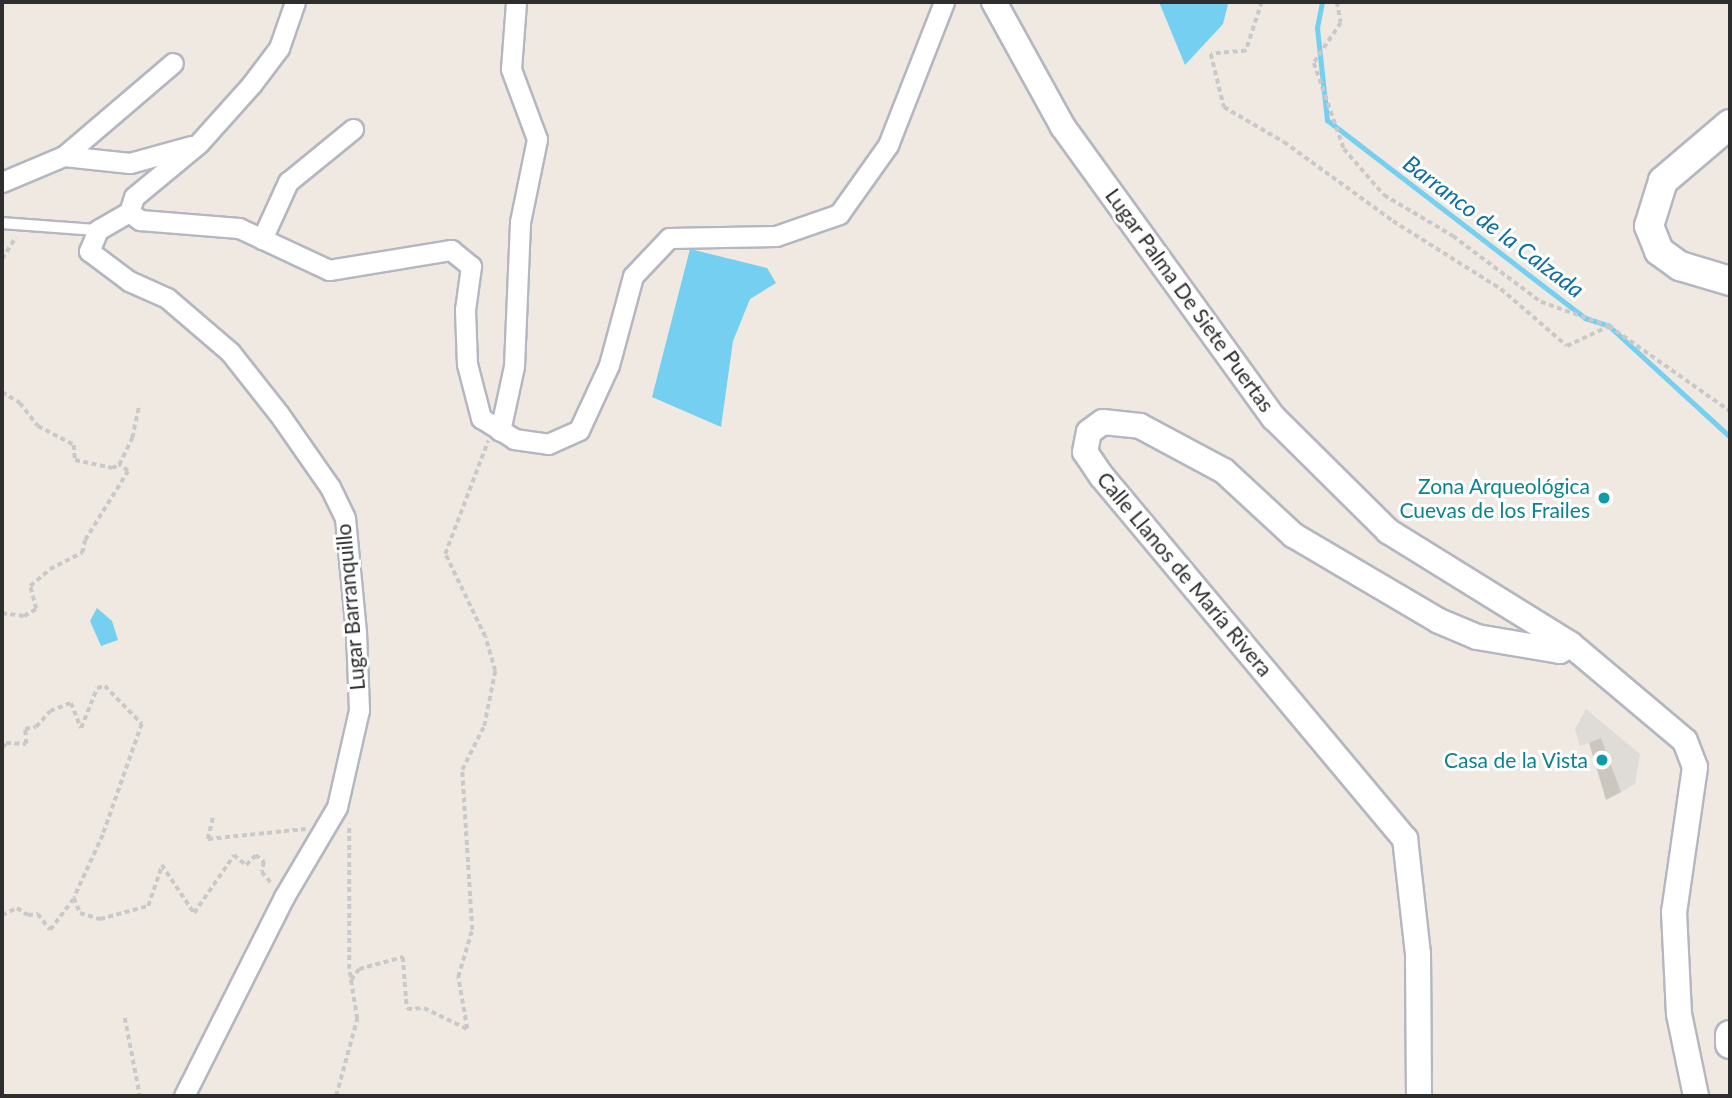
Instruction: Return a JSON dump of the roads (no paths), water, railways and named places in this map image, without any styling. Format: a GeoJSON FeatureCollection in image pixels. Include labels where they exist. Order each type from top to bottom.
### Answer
{"type":"FeatureCollection","features":[{"type":"Feature","properties":{"kind":"main road"},"geometry":{"type":"LineString","coordinates":[[1730,124],[1663,181],[1649,226],[1659,251],[1680,266],[1730,281]]}},
{"type":"Feature","properties":{"kind":"main road"},"geometry":{"type":"LineString","coordinates":[[1730,1035],[1730,1044]]}},
{"type":"Feature","properties":{"kind":"street"},"geometry":{"type":"LineString","coordinates":[[98,230],[129,212],[134,197],[198,144],[279,48],[295,2]]}},
{"type":"Feature","properties":{"kind":"street"},"geometry":{"type":"LineString","coordinates":[[497,428],[514,366],[520,222],[537,139],[512,69],[516,2]]}},
{"type":"Feature","properties":{"kind":"street"},"geometry":{"type":"LineString","coordinates":[[129,212],[140,220],[239,228],[329,270],[451,250],[471,266],[465,310],[467,363],[481,418],[514,439],[548,444],[579,430],[609,365],[633,276],[669,238],[776,236],[839,214],[888,145],[944,2]]}},
{"type":"Feature","properties":{"kind":"street","name":"Lugar Palma De Siete Puertas"},"geometry":{"type":"LineString","coordinates":[[995,2],[1063,127],[1274,418],[1388,531],[1570,644],[1685,741],[1695,768],[1674,912],[1679,1014],[1696,1096]]}},
{"type":"Feature","properties":{"kind":"street"},"geometry":{"type":"LineString","coordinates":[[2,182],[64,156],[173,63]]}},
{"type":"Feature","properties":{"kind":"street"},"geometry":{"type":"LineString","coordinates":[[262,239],[288,182],[353,129]]}},
{"type":"Feature","properties":{"kind":"street"},"geometry":{"type":"LineString","coordinates":[[64,156],[130,163],[198,144]]}},
{"type":"Feature","properties":{"kind":"street","name":"Lugar Barranquillo"},"geometry":{"type":"LineString","coordinates":[[98,230],[89,251],[129,281],[167,298],[230,352],[330,487],[345,518],[359,710],[337,807],[322,839],[284,897],[184,1096]]}},
{"type":"Feature","properties":{"kind":"street","name":"Calle Llanos de María Rivera"},"geometry":{"type":"LineString","coordinates":[[1419,1096],[1418,954],[1405,839],[1102,477],[1085,452],[1089,432],[1103,422],[1140,426],[1224,471],[1293,535],[1439,621],[1477,637],[1560,651],[1570,644]]}},
{"type":"Feature","properties":{"kind":"lane"},"geometry":{"type":"LineString","coordinates":[[2,223],[21,222],[98,230]]}},
{"type":"Feature","properties":{"kind":"water"},"geometry":{"type":"Polygon","coordinates":[[[1159,2],[1228,4],[1223,24],[1185,65],[1159,2]]]}},
{"type":"Feature","properties":{"kind":"water"},"geometry":{"type":"Polygon","coordinates":[[[690,249],[767,268],[776,283],[750,299],[733,341],[721,427],[652,397],[690,249]]]}},
{"type":"Feature","properties":{"kind":"water"},"geometry":{"type":"Polygon","coordinates":[[[97,608],[112,621],[118,640],[101,646],[90,621],[97,608]]]}},
{"type":"Feature","properties":{"kind":"waterway","name":"Barranco de la Calzada"},"geometry":{"type":"LineString","coordinates":[[1322,2],[1317,28],[1327,120],[1585,318],[1609,326],[1730,437]]}},
{"type":"Feature","properties":{"kind":"place","name":"Zona Arqueológica Cuevas de los Frailes"},"geometry":{"type":"Point","coordinates":[1604,498]}},
{"type":"Feature","properties":{"kind":"place","name":"Casa de la Vista"},"geometry":{"type":"Point","coordinates":[1602,760]}}]}
